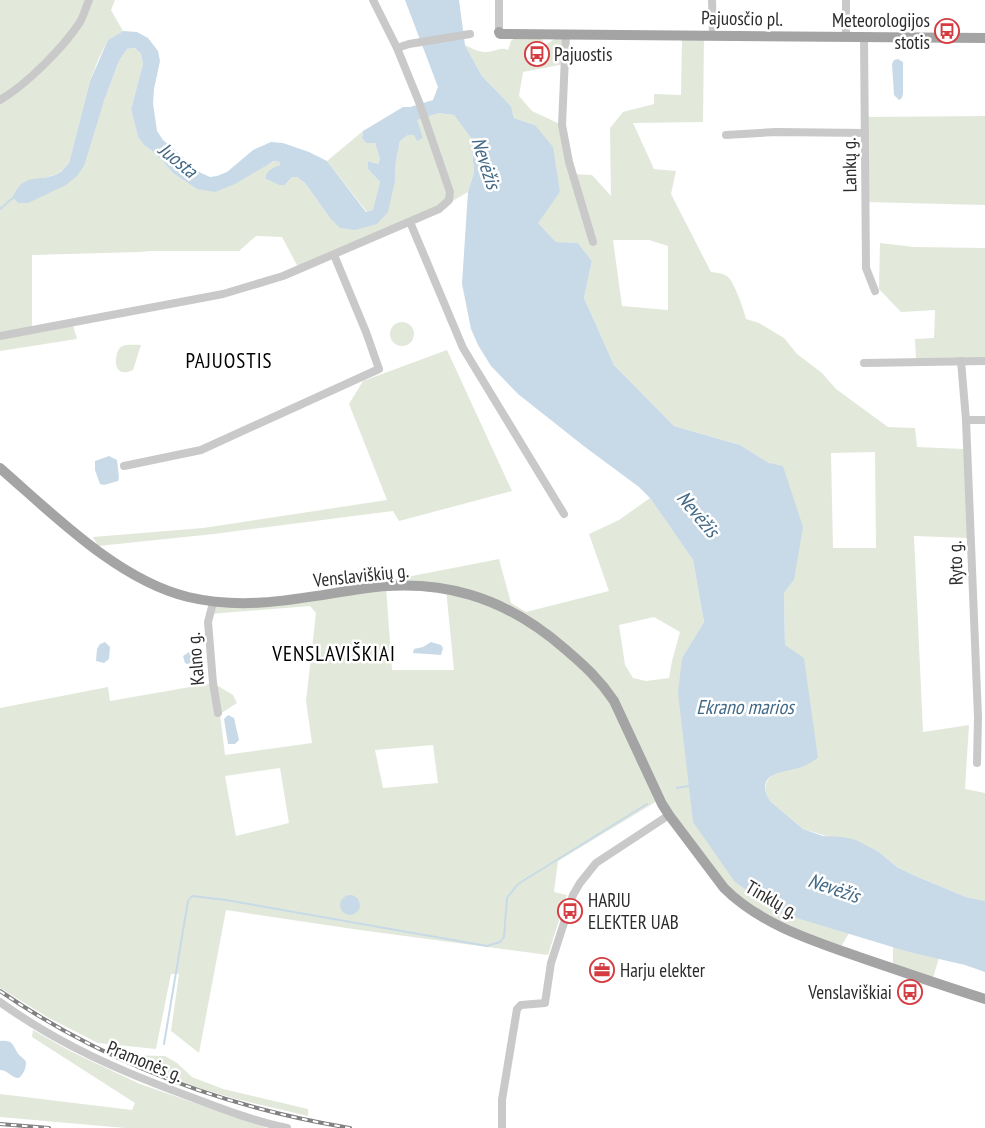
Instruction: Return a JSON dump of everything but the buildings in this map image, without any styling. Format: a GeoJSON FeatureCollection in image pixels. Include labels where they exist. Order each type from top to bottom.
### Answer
{"type":"FeatureCollection","features":[{"type":"Feature","properties":{"kind":"main road","name":"Pajuosčio pl."},"geometry":{"type":"LineString","coordinates":[[499,32],[500,34],[985,38]]}},
{"type":"Feature","properties":{"kind":"main road","name":"Venslaviškių g."},"geometry":{"type":"LineString","coordinates":[[0,468],[89,544],[131,574],[148,583],[186,596],[213,603],[263,603],[303,599],[361,589],[397,586],[430,587],[474,595],[513,611],[538,627],[591,671],[614,701],[626,726]]}},
{"type":"Feature","properties":{"kind":"main road","name":"Tinklų g."},"geometry":{"type":"LineString","coordinates":[[626,726],[668,815],[733,898],[783,928],[810,939],[892,969],[985,999]]}},
{"type":"Feature","properties":{"kind":"street"},"geometry":{"type":"LineString","coordinates":[[0,100],[14,92],[63,45],[81,20],[89,0]]}},
{"type":"Feature","properties":{"kind":"street"},"geometry":{"type":"LineString","coordinates":[[0,336],[223,294],[283,276],[439,209],[449,200],[450,192],[426,120],[397,48],[373,0]]}},
{"type":"Feature","properties":{"kind":"street"},"geometry":{"type":"LineString","coordinates":[[499,32],[500,0]]}},
{"type":"Feature","properties":{"kind":"street"},"geometry":{"type":"LineString","coordinates":[[712,0],[713,35]]}},
{"type":"Feature","properties":{"kind":"street"},"geometry":{"type":"LineString","coordinates":[[846,0],[846,37]]}},
{"type":"Feature","properties":{"kind":"street"},"geometry":{"type":"LineString","coordinates":[[397,48],[409,44],[470,34]]}},
{"type":"Feature","properties":{"kind":"street"},"geometry":{"type":"LineString","coordinates":[[566,34],[562,125],[568,162],[593,242]]}},
{"type":"Feature","properties":{"kind":"street","name":"Lankų g."},"geometry":{"type":"LineString","coordinates":[[864,37],[866,268],[874,291]]}},
{"type":"Feature","properties":{"kind":"street"},"geometry":{"type":"LineString","coordinates":[[726,135],[776,132],[865,133]]}},
{"type":"Feature","properties":{"kind":"street"},"geometry":{"type":"LineString","coordinates":[[410,222],[462,348],[564,514]]}},
{"type":"Feature","properties":{"kind":"street"},"geometry":{"type":"LineString","coordinates":[[124,466],[201,450],[379,370],[366,332],[334,255]]}},
{"type":"Feature","properties":{"kind":"street","name":"Ryto g."},"geometry":{"type":"LineString","coordinates":[[961,361],[966,420],[981,717],[977,763]]}},
{"type":"Feature","properties":{"kind":"street"},"geometry":{"type":"LineString","coordinates":[[864,363],[985,361]]}},
{"type":"Feature","properties":{"kind":"street"},"geometry":{"type":"LineString","coordinates":[[966,420],[985,420]]}},
{"type":"Feature","properties":{"kind":"street","name":"Kalno g."},"geometry":{"type":"LineString","coordinates":[[213,603],[208,622],[213,683],[218,714]]}},
{"type":"Feature","properties":{"kind":"street"},"geometry":{"type":"LineString","coordinates":[[502,1128],[502,1100],[517,1009],[520,1005],[545,1003],[551,963],[573,895],[596,863],[668,815]]}},
{"type":"Feature","properties":{"kind":"street","name":"Pramonės g."},"geometry":{"type":"LineString","coordinates":[[0,1002],[28,1022],[56,1038],[130,1075],[212,1105],[287,1128]]}},
{"type":"Feature","properties":{"kind":"shaded area"},"geometry":{"type":"Polygon","coordinates":[[[0,0],[115,0],[111,10],[123,31],[108,40],[98,60],[90,81],[69,163],[54,175],[25,182],[66,185],[104,101],[119,61],[127,49],[135,48],[141,54],[143,64],[131,109],[138,137],[174,174],[197,189],[258,169],[275,161],[281,162],[280,165],[267,173],[268,180],[279,185],[285,185],[292,177],[297,177],[305,183],[330,218],[377,224],[395,181],[400,141],[408,135],[414,134],[416,120],[439,113],[454,115],[471,138],[474,172],[468,192],[439,209],[299,269],[282,237],[256,236],[239,251],[150,251],[32,255],[32,330],[72,322],[77,339],[0,351],[0,0]]]}},
{"type":"Feature","properties":{"kind":"shaded area"},"geometry":{"type":"Polygon","coordinates":[[[566,34],[565,64],[523,72],[519,96],[532,111],[562,125],[572,174],[592,175],[611,196],[610,128],[623,112],[654,104],[654,94],[681,95],[682,35],[704,35],[703,122],[633,123],[654,169],[676,171],[671,194],[711,272],[723,274],[730,279],[746,319],[759,323],[784,338],[797,354],[822,373],[836,389],[888,427],[915,428],[917,447],[964,449],[968,538],[914,536],[923,732],[969,725],[965,789],[985,793],[985,901],[966,897],[913,875],[897,867],[879,852],[803,829],[770,801],[766,792],[768,779],[780,772],[803,766],[785,645],[784,593],[794,580],[769,463],[740,445],[674,426],[614,365],[584,298],[592,261],[578,243],[556,242],[537,222],[560,192],[535,125],[514,118],[511,106],[482,76],[465,45],[482,52],[508,50],[511,41],[517,36],[540,36],[543,41],[535,52],[556,38],[566,34]],[[613,240],[622,306],[668,310],[668,246],[649,240],[613,240]],[[875,452],[831,453],[833,548],[876,548],[875,452]]]}},
{"type":"Feature","properties":{"kind":"shaded area"},"geometry":{"type":"Polygon","coordinates":[[[985,116],[985,205],[865,202],[867,117],[985,116]]]}},
{"type":"Feature","properties":{"kind":"shaded area"},"geometry":{"type":"Polygon","coordinates":[[[363,131],[362,138],[366,143],[375,143],[380,159],[378,164],[368,161],[368,169],[380,182],[374,210],[367,212],[327,161],[363,131]]]}},
{"type":"Feature","properties":{"kind":"shaded area"},"geometry":{"type":"Polygon","coordinates":[[[880,243],[914,247],[985,248],[985,359],[916,360],[915,339],[934,338],[935,310],[901,312],[879,289],[880,243]]]}},
{"type":"Feature","properties":{"kind":"shaded area"},"geometry":{"type":"Polygon","coordinates":[[[402,322],[411,325],[414,334],[411,343],[402,346],[393,343],[390,334],[393,325],[402,322]]]}},
{"type":"Feature","properties":{"kind":"shaded area"},"geometry":{"type":"Polygon","coordinates":[[[125,345],[141,345],[133,370],[121,371],[116,364],[119,349],[125,345]]]}},
{"type":"Feature","properties":{"kind":"shaded area"},"geometry":{"type":"Polygon","coordinates":[[[447,350],[512,491],[399,521],[393,511],[214,534],[98,546],[93,537],[203,528],[387,500],[349,404],[363,381],[447,350]]]}},
{"type":"Feature","properties":{"kind":"shaded area"},"geometry":{"type":"Polygon","coordinates":[[[650,498],[693,560],[704,622],[682,658],[780,913],[849,933],[841,947],[786,925],[757,909],[726,885],[670,809],[630,725],[590,665],[481,594],[371,584],[499,559],[511,603],[526,612],[609,591],[589,534],[619,520],[650,498]],[[654,617],[619,625],[625,665],[633,678],[646,681],[669,678],[680,632],[654,617]]]}},
{"type":"Feature","properties":{"kind":"shaded area"},"geometry":{"type":"Polygon","coordinates":[[[386,586],[392,670],[454,670],[446,589],[513,611],[605,688],[657,801],[558,861],[554,892],[567,895],[548,955],[226,910],[199,1053],[171,1031],[179,974],[171,974],[156,1049],[98,1043],[49,1018],[0,988],[0,708],[108,687],[110,701],[213,683],[233,695],[237,703],[220,714],[225,755],[312,743],[306,701],[316,613],[310,606],[209,614],[213,603],[386,586]],[[433,745],[375,750],[383,788],[438,783],[433,745]],[[280,768],[225,776],[236,836],[289,823],[280,768]]]}},
{"type":"Feature","properties":{"kind":"shaded area"},"geometry":{"type":"Polygon","coordinates":[[[893,946],[909,952],[939,958],[933,978],[893,965],[893,946]]]}},
{"type":"Feature","properties":{"kind":"shaded area"},"geometry":{"type":"Polygon","coordinates":[[[33,1030],[70,1051],[140,1084],[267,1128],[125,1128],[0,1117],[0,1094],[132,1110],[135,1103],[32,1037],[33,1030]]]}},
{"type":"Feature","properties":{"kind":"shaded area"},"geometry":{"type":"Polygon","coordinates":[[[116,1055],[165,1056],[177,1063],[192,1077],[223,1089],[308,1109],[308,1116],[199,1088],[116,1055]]]}},
{"type":"Feature","properties":{"kind":"water","name":"Ekrano marios"},"geometry":{"type":"Polygon","coordinates":[[[405,0],[459,0],[465,45],[482,76],[511,106],[514,118],[535,125],[553,147],[560,192],[538,223],[556,242],[578,243],[592,261],[584,298],[614,365],[674,426],[740,445],[769,463],[783,466],[803,527],[794,580],[784,593],[785,645],[804,658],[818,758],[804,766],[781,772],[768,779],[765,784],[770,801],[803,829],[823,836],[856,840],[879,852],[897,867],[913,875],[966,897],[985,901],[985,972],[965,965],[909,952],[780,913],[735,882],[693,822],[678,693],[682,658],[704,622],[693,560],[650,498],[639,487],[518,394],[491,366],[478,345],[471,329],[462,284],[468,192],[474,172],[471,138],[454,115],[439,113],[417,120],[423,138],[417,141],[414,135],[408,135],[400,141],[395,181],[388,212],[377,224],[355,230],[340,228],[330,218],[305,183],[297,177],[292,177],[285,185],[279,185],[266,179],[268,171],[280,165],[280,162],[274,161],[235,184],[215,192],[197,189],[174,174],[138,137],[131,109],[143,64],[141,54],[135,48],[127,49],[119,61],[104,101],[84,166],[77,176],[66,185],[28,203],[18,203],[13,197],[22,184],[32,179],[50,177],[57,174],[69,163],[90,81],[108,40],[123,31],[137,32],[148,38],[158,51],[160,61],[153,103],[157,131],[163,140],[201,173],[210,177],[217,176],[227,172],[253,150],[271,142],[283,143],[309,152],[327,161],[366,212],[373,210],[380,182],[368,169],[368,161],[378,164],[380,159],[375,143],[366,143],[362,138],[363,131],[403,107],[410,107],[433,100],[438,87],[405,0]]]}},
{"type":"Feature","properties":{"kind":"water"},"geometry":{"type":"Polygon","coordinates":[[[898,59],[903,62],[903,93],[902,98],[899,100],[894,95],[892,64],[894,60],[898,59]]]}},
{"type":"Feature","properties":{"kind":"water"},"geometry":{"type":"Polygon","coordinates":[[[109,456],[117,460],[119,478],[118,481],[104,485],[100,484],[95,470],[95,461],[109,456]]]}},
{"type":"Feature","properties":{"kind":"water"},"geometry":{"type":"Polygon","coordinates":[[[105,642],[110,647],[109,659],[104,663],[96,661],[97,649],[100,644],[105,642]]]}},
{"type":"Feature","properties":{"kind":"water"},"geometry":{"type":"Polygon","coordinates":[[[431,642],[441,645],[443,648],[441,655],[413,653],[414,649],[423,647],[431,642]]]}},
{"type":"Feature","properties":{"kind":"water"},"geometry":{"type":"Polygon","coordinates":[[[189,652],[199,652],[200,660],[185,663],[183,656],[189,652]]]}},
{"type":"Feature","properties":{"kind":"water"},"geometry":{"type":"Polygon","coordinates":[[[228,715],[234,718],[239,740],[235,744],[228,744],[224,719],[228,715]]]}},
{"type":"Feature","properties":{"kind":"water"},"geometry":{"type":"Polygon","coordinates":[[[350,895],[357,898],[360,905],[357,912],[350,915],[343,912],[340,905],[343,898],[350,895]]]}},
{"type":"Feature","properties":{"kind":"water"},"geometry":{"type":"Polygon","coordinates":[[[0,1041],[11,1043],[26,1062],[26,1067],[19,1078],[0,1070],[0,1041]]]}},
{"type":"Feature","properties":{"kind":"waterway","name":"Juosta"},"geometry":{"type":"LineString","coordinates":[[0,209],[15,196]]}},
{"type":"Feature","properties":{"kind":"waterway"},"geometry":{"type":"LineString","coordinates":[[677,788],[689,786]]}},
{"type":"Feature","properties":{"kind":"waterway"},"geometry":{"type":"LineString","coordinates":[[164,1044],[188,901],[192,896],[226,900],[487,946],[500,942],[504,937],[507,898],[518,884],[647,804]]}},
{"type":"Feature","properties":{"kind":"railway"},"geometry":{"type":"LineString","coordinates":[[0,991],[40,1017],[81,1040],[167,1079],[257,1108],[350,1128]]}},
{"type":"Feature","properties":{"kind":"railway"},"geometry":{"type":"LineString","coordinates":[[0,1124],[49,1128]]}},
{"type":"Feature","properties":{"kind":"place","name":"Meteorologijos stotis"},"geometry":{"type":"Point","coordinates":[947,31]}},
{"type":"Feature","properties":{"kind":"place","name":"Pajuostis"},"geometry":{"type":"Point","coordinates":[537,54]}},
{"type":"Feature","properties":{"kind":"place","name":"HARJU ELEKTER UAB"},"geometry":{"type":"Point","coordinates":[570,911]}},
{"type":"Feature","properties":{"kind":"place","name":"Harju elekter"},"geometry":{"type":"Point","coordinates":[602,970]}},
{"type":"Feature","properties":{"kind":"place","name":"Venslaviškiai"},"geometry":{"type":"Point","coordinates":[910,992]}},
{"type":"Feature","properties":{"kind":"district","name":"PAJUOSTIS"},"geometry":{"type":"Point","coordinates":[229,361]}},
{"type":"Feature","properties":{"kind":"district","name":"VENSLAVIŠKIAI"},"geometry":{"type":"Point","coordinates":[334,654]}},
{"type":"Feature","properties":{"kind":"water label","name":"Nevėžis"},"geometry":{"type":"Point","coordinates":[486,163]}},
{"type":"Feature","properties":{"kind":"water label","name":"Nevėžis"},"geometry":{"type":"Point","coordinates":[698,514]}},
{"type":"Feature","properties":{"kind":"water label","name":"Nevėžis"},"geometry":{"type":"Point","coordinates":[834,888]}}]}
